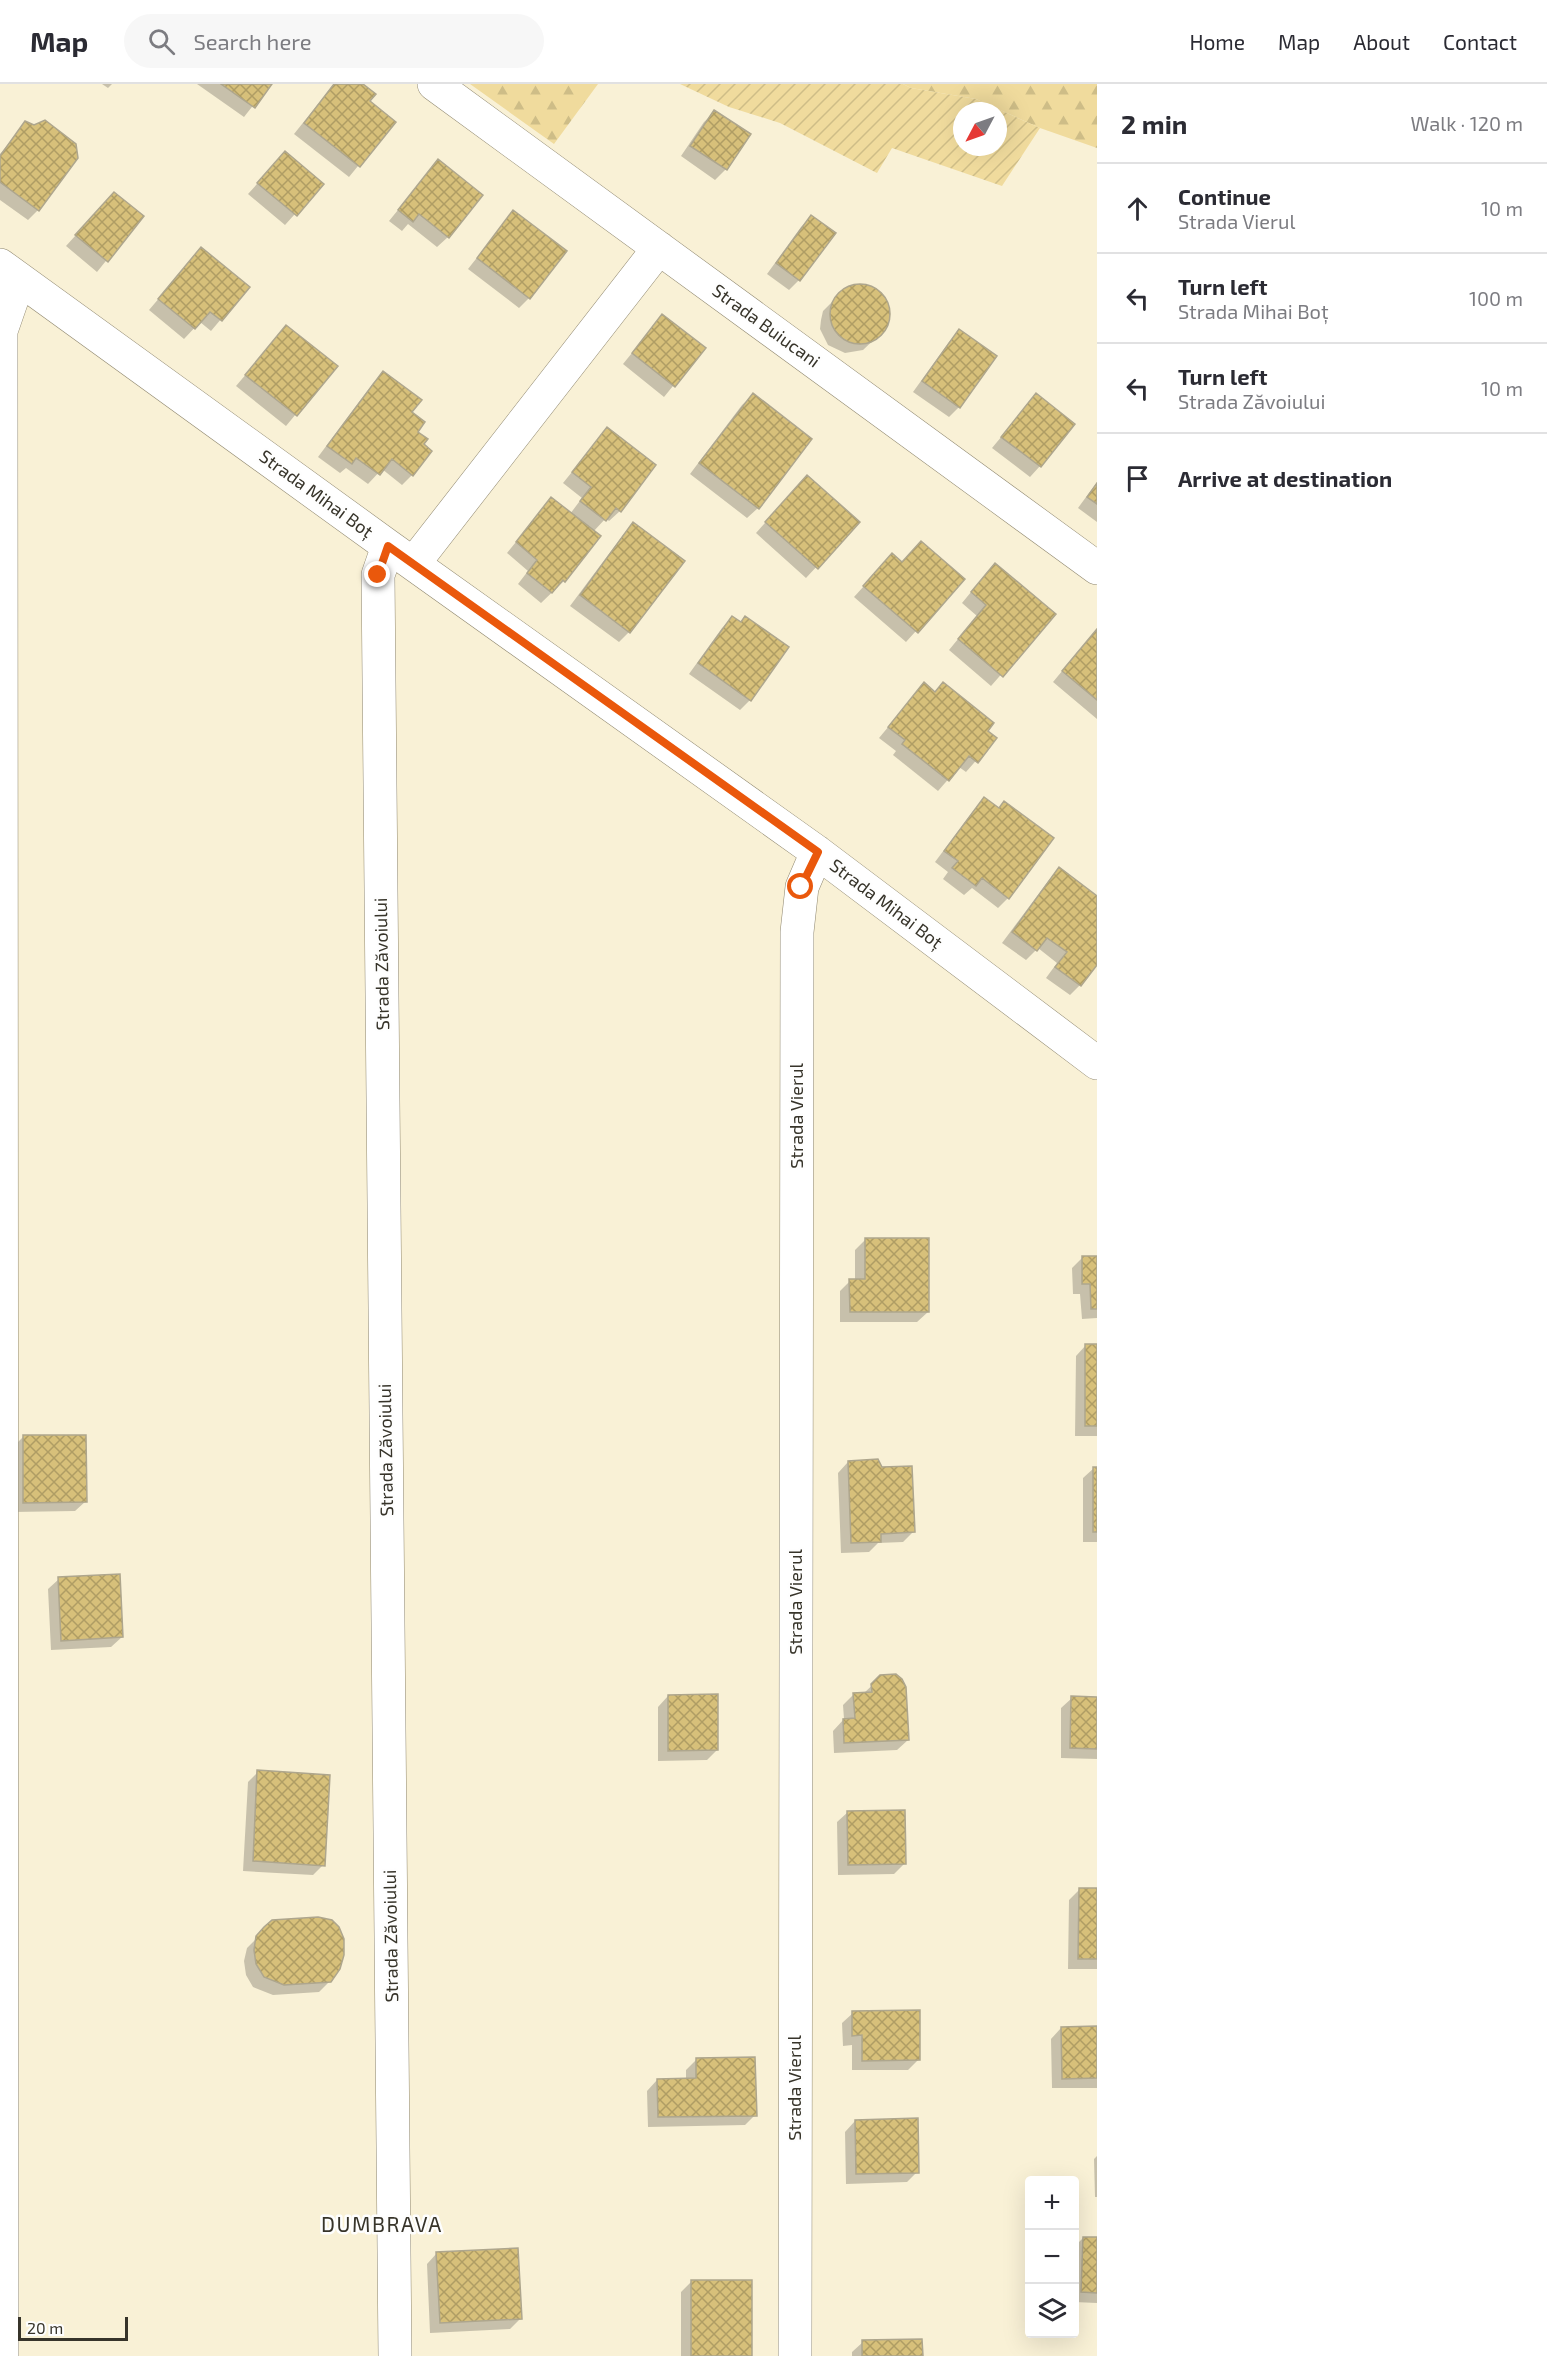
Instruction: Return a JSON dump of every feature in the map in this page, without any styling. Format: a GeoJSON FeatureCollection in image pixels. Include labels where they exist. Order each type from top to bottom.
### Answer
{"type":"FeatureCollection","features":[{"type":"Feature","properties":{"kind":"street","name":"Strada Buiucani"},"geometry":{"type":"LineString","coordinates":[[434,84],[1097,568]]}},
{"type":"Feature","properties":{"kind":"street","name":"Strada Zăvoiului"},"geometry":{"type":"LineString","coordinates":[[395,2356],[378,575],[401,554],[659,248]]}},
{"type":"Feature","properties":{"kind":"street","name":"Strada Mihai Boț"},"geometry":{"type":"LineString","coordinates":[[10,272],[818,852],[1097,1064]]}},
{"type":"Feature","properties":{"kind":"street"},"geometry":{"type":"LineString","coordinates":[[2,2356],[2,331],[10,272]]}},
{"type":"Feature","properties":{"kind":"street","name":"Strada Vierul"},"geometry":{"type":"LineString","coordinates":[[795,2356],[797,932],[801,887],[818,852]]}},
{"type":"Feature","properties":{"kind":"green space"},"geometry":{"type":"Polygon","coordinates":[[[470,84],[598,84],[554,144],[470,84]]]}},
{"type":"Feature","properties":{"kind":"green space"},"geometry":{"type":"Polygon","coordinates":[[[680,84],[903,84],[911,88],[983,102],[953,102],[953,156],[1007,156],[1007,113],[1040,128],[1002,186],[892,148],[877,173],[780,123],[729,107],[680,84]]]}},
{"type":"Feature","properties":{"kind":"green space"},"geometry":{"type":"Polygon","coordinates":[[[903,84],[1097,84],[1097,148],[1040,128],[1007,113],[1007,102],[983,102],[911,88],[903,84]]]}},
{"type":"Feature","properties":{"kind":"building"},"geometry":{"type":"Polygon","coordinates":[[[221,84],[272,84],[255,108],[221,84]]]}},
{"type":"Feature","properties":{"kind":"building"},"geometry":{"type":"Polygon","coordinates":[[[334,84],[363,84],[376,94],[370,101],[396,122],[360,167],[304,123],[334,84]]]}},
{"type":"Feature","properties":{"kind":"building"},"geometry":{"type":"Polygon","coordinates":[[[714,110],[751,134],[727,170],[690,146],[714,110]]]}},
{"type":"Feature","properties":{"kind":"building"},"geometry":{"type":"Polygon","coordinates":[[[45,120],[76,144],[78,158],[39,211],[0,182],[0,156],[25,121],[34,125],[45,120]]]}},
{"type":"Feature","properties":{"kind":"building"},"geometry":{"type":"Polygon","coordinates":[[[285,151],[324,184],[297,216],[257,183],[285,151]]]}},
{"type":"Feature","properties":{"kind":"building"},"geometry":{"type":"Polygon","coordinates":[[[438,159],[483,195],[449,238],[419,214],[413,222],[398,210],[438,159]]]}},
{"type":"Feature","properties":{"kind":"building"},"geometry":{"type":"Polygon","coordinates":[[[114,192],[144,216],[108,262],[75,235],[114,192]]]}},
{"type":"Feature","properties":{"kind":"building"},"geometry":{"type":"Polygon","coordinates":[[[513,210],[567,251],[530,299],[477,258],[513,210]]]}},
{"type":"Feature","properties":{"kind":"building"},"geometry":{"type":"Polygon","coordinates":[[[811,215],[836,233],[800,281],[776,263],[811,215]]]}},
{"type":"Feature","properties":{"kind":"building"},"geometry":{"type":"Polygon","coordinates":[[[201,247],[250,287],[222,321],[210,312],[195,329],[158,299],[201,247]]]}},
{"type":"Feature","properties":{"kind":"building"},"geometry":{"type":"Polygon","coordinates":[[[860,284],[877,289],[885,297],[890,314],[885,331],[877,339],[860,344],[843,339],[835,331],[830,314],[835,297],[843,289],[860,284]]]}},
{"type":"Feature","properties":{"kind":"building"},"geometry":{"type":"Polygon","coordinates":[[[662,314],[706,348],[675,387],[632,353],[662,314]]]}},
{"type":"Feature","properties":{"kind":"building"},"geometry":{"type":"Polygon","coordinates":[[[286,325],[338,366],[297,416],[245,375],[286,325]]]}},
{"type":"Feature","properties":{"kind":"building"},"geometry":{"type":"Polygon","coordinates":[[[959,329],[997,356],[960,408],[922,381],[959,329]]]}},
{"type":"Feature","properties":{"kind":"building"},"geometry":{"type":"Polygon","coordinates":[[[383,371],[422,400],[412,412],[425,422],[418,432],[428,439],[424,444],[432,451],[413,476],[392,459],[380,475],[356,458],[352,464],[327,446],[383,371]]]}},
{"type":"Feature","properties":{"kind":"building"},"geometry":{"type":"Polygon","coordinates":[[[753,393],[812,439],[759,509],[699,463],[753,393]]]}},
{"type":"Feature","properties":{"kind":"building"},"geometry":{"type":"Polygon","coordinates":[[[1036,393],[1075,424],[1041,467],[1001,437],[1036,393]]]}},
{"type":"Feature","properties":{"kind":"building"},"geometry":{"type":"Polygon","coordinates":[[[607,427],[656,465],[621,512],[616,508],[606,521],[580,501],[591,487],[572,472],[607,427]]]}},
{"type":"Feature","properties":{"kind":"building"},"geometry":{"type":"Polygon","coordinates":[[[807,475],[860,522],[818,569],[765,522],[807,475]]]}},
{"type":"Feature","properties":{"kind":"building"},"geometry":{"type":"Polygon","coordinates":[[[1097,483],[1097,504],[1087,497],[1097,483]]]}},
{"type":"Feature","properties":{"kind":"building"},"geometry":{"type":"Polygon","coordinates":[[[551,497],[601,536],[565,582],[563,580],[552,593],[527,573],[537,560],[516,542],[551,497]]]}},
{"type":"Feature","properties":{"kind":"building"},"geometry":{"type":"Polygon","coordinates":[[[633,522],[685,561],[630,633],[580,595],[633,522]]]}},
{"type":"Feature","properties":{"kind":"building"},"geometry":{"type":"Polygon","coordinates":[[[921,541],[965,579],[918,633],[863,586],[892,553],[902,562],[921,541]]]}},
{"type":"Feature","properties":{"kind":"building"},"geometry":{"type":"Polygon","coordinates":[[[995,563],[1056,614],[1003,677],[958,639],[986,605],[971,592],[995,563]]]}},
{"type":"Feature","properties":{"kind":"building"},"geometry":{"type":"Polygon","coordinates":[[[732,616],[741,622],[745,616],[789,647],[751,701],[698,663],[732,616]]]}},
{"type":"Feature","properties":{"kind":"building"},"geometry":{"type":"Polygon","coordinates":[[[1097,629],[1097,700],[1062,671],[1097,629]]]}},
{"type":"Feature","properties":{"kind":"building"},"geometry":{"type":"Polygon","coordinates":[[[924,682],[935,692],[943,682],[994,723],[988,731],[997,738],[978,763],[969,756],[949,781],[902,744],[905,740],[888,727],[924,682]]]}},
{"type":"Feature","properties":{"kind":"building"},"geometry":{"type":"Polygon","coordinates":[[[984,797],[999,808],[1004,801],[1054,838],[1009,899],[982,878],[976,886],[952,868],[958,861],[944,851],[984,797]]]}},
{"type":"Feature","properties":{"kind":"building"},"geometry":{"type":"Polygon","coordinates":[[[1059,867],[1097,896],[1097,965],[1081,986],[1055,967],[1067,952],[1047,938],[1037,951],[1012,932],[1059,867]]]}},
{"type":"Feature","properties":{"kind":"building"},"geometry":{"type":"Polygon","coordinates":[[[865,1238],[929,1238],[929,1312],[850,1312],[849,1279],[865,1279],[865,1238]]]}},
{"type":"Feature","properties":{"kind":"building"},"geometry":{"type":"Polygon","coordinates":[[[1082,1256],[1097,1256],[1097,1309],[1091,1309],[1090,1284],[1082,1284],[1082,1256]]]}},
{"type":"Feature","properties":{"kind":"building"},"geometry":{"type":"Polygon","coordinates":[[[1085,1344],[1097,1344],[1097,1426],[1085,1426],[1085,1344]]]}},
{"type":"Feature","properties":{"kind":"building"},"geometry":{"type":"Polygon","coordinates":[[[23,1435],[86,1435],[87,1502],[23,1503],[23,1435]]]}},
{"type":"Feature","properties":{"kind":"building"},"geometry":{"type":"Polygon","coordinates":[[[878,1459],[882,1467],[912,1466],[915,1532],[881,1534],[881,1542],[851,1543],[848,1461],[878,1459]]]}},
{"type":"Feature","properties":{"kind":"building"},"geometry":{"type":"Polygon","coordinates":[[[1093,1467],[1097,1467],[1097,1532],[1093,1532],[1093,1467]]]}},
{"type":"Feature","properties":{"kind":"building"},"geometry":{"type":"Polygon","coordinates":[[[120,1574],[123,1637],[61,1641],[58,1577],[120,1574]]]}},
{"type":"Feature","properties":{"kind":"building"},"geometry":{"type":"Polygon","coordinates":[[[896,1674],[906,1687],[909,1740],[844,1743],[843,1719],[855,1718],[853,1693],[872,1692],[871,1684],[880,1675],[896,1674]]]}},
{"type":"Feature","properties":{"kind":"building"},"geometry":{"type":"Polygon","coordinates":[[[718,1694],[718,1750],[668,1751],[668,1695],[718,1694]]]}},
{"type":"Feature","properties":{"kind":"building"},"geometry":{"type":"Polygon","coordinates":[[[1071,1696],[1097,1697],[1097,1749],[1070,1748],[1071,1696]]]}},
{"type":"Feature","properties":{"kind":"building"},"geometry":{"type":"Polygon","coordinates":[[[257,1770],[330,1775],[325,1866],[253,1861],[257,1770]]]}},
{"type":"Feature","properties":{"kind":"building"},"geometry":{"type":"Polygon","coordinates":[[[905,1810],[906,1864],[848,1865],[847,1811],[905,1810]]]}},
{"type":"Feature","properties":{"kind":"building"},"geometry":{"type":"Polygon","coordinates":[[[1079,1888],[1097,1888],[1097,1959],[1078,1959],[1079,1888]]]}},
{"type":"Feature","properties":{"kind":"building"},"geometry":{"type":"Polygon","coordinates":[[[318,1917],[332,1920],[339,1927],[344,1939],[344,1955],[340,1969],[331,1982],[284,1985],[264,1977],[256,1964],[254,1950],[256,1936],[264,1927],[272,1920],[318,1917]]]}},
{"type":"Feature","properties":{"kind":"building"},"geometry":{"type":"Polygon","coordinates":[[[920,2010],[920,2060],[862,2061],[862,2035],[852,2036],[852,2011],[920,2010]]]}},
{"type":"Feature","properties":{"kind":"building"},"geometry":{"type":"Polygon","coordinates":[[[1097,2026],[1097,2078],[1062,2079],[1061,2027],[1097,2026]]]}},
{"type":"Feature","properties":{"kind":"building"},"geometry":{"type":"Polygon","coordinates":[[[755,2057],[757,2116],[658,2117],[657,2079],[696,2078],[696,2058],[755,2057]]]}},
{"type":"Feature","properties":{"kind":"building"},"geometry":{"type":"Polygon","coordinates":[[[918,2118],[919,2173],[856,2174],[855,2120],[918,2118]]]}},
{"type":"Feature","properties":{"kind":"building"},"geometry":{"type":"Polygon","coordinates":[[[1083,2237],[1097,2237],[1097,2293],[1081,2292],[1083,2237]]]}},
{"type":"Feature","properties":{"kind":"building"},"geometry":{"type":"Polygon","coordinates":[[[518,2248],[522,2319],[440,2323],[436,2252],[518,2248]]]}},
{"type":"Feature","properties":{"kind":"building"},"geometry":{"type":"Polygon","coordinates":[[[691,2280],[752,2280],[752,2356],[691,2356],[691,2280]]]}},
{"type":"Feature","properties":{"kind":"building"},"geometry":{"type":"Polygon","coordinates":[[[922,2339],[923,2356],[862,2356],[862,2340],[922,2339]]]}},
{"type":"Feature","properties":{"kind":"district","name":"DUMBRAVA"},"geometry":{"type":"Point","coordinates":[382,2225]}},
{"type":"Feature","properties":{"kind":"route"},"geometry":{"type":"LineString","coordinates":[[378,575],[388,546],[818,852],[801,887]]}}]}
